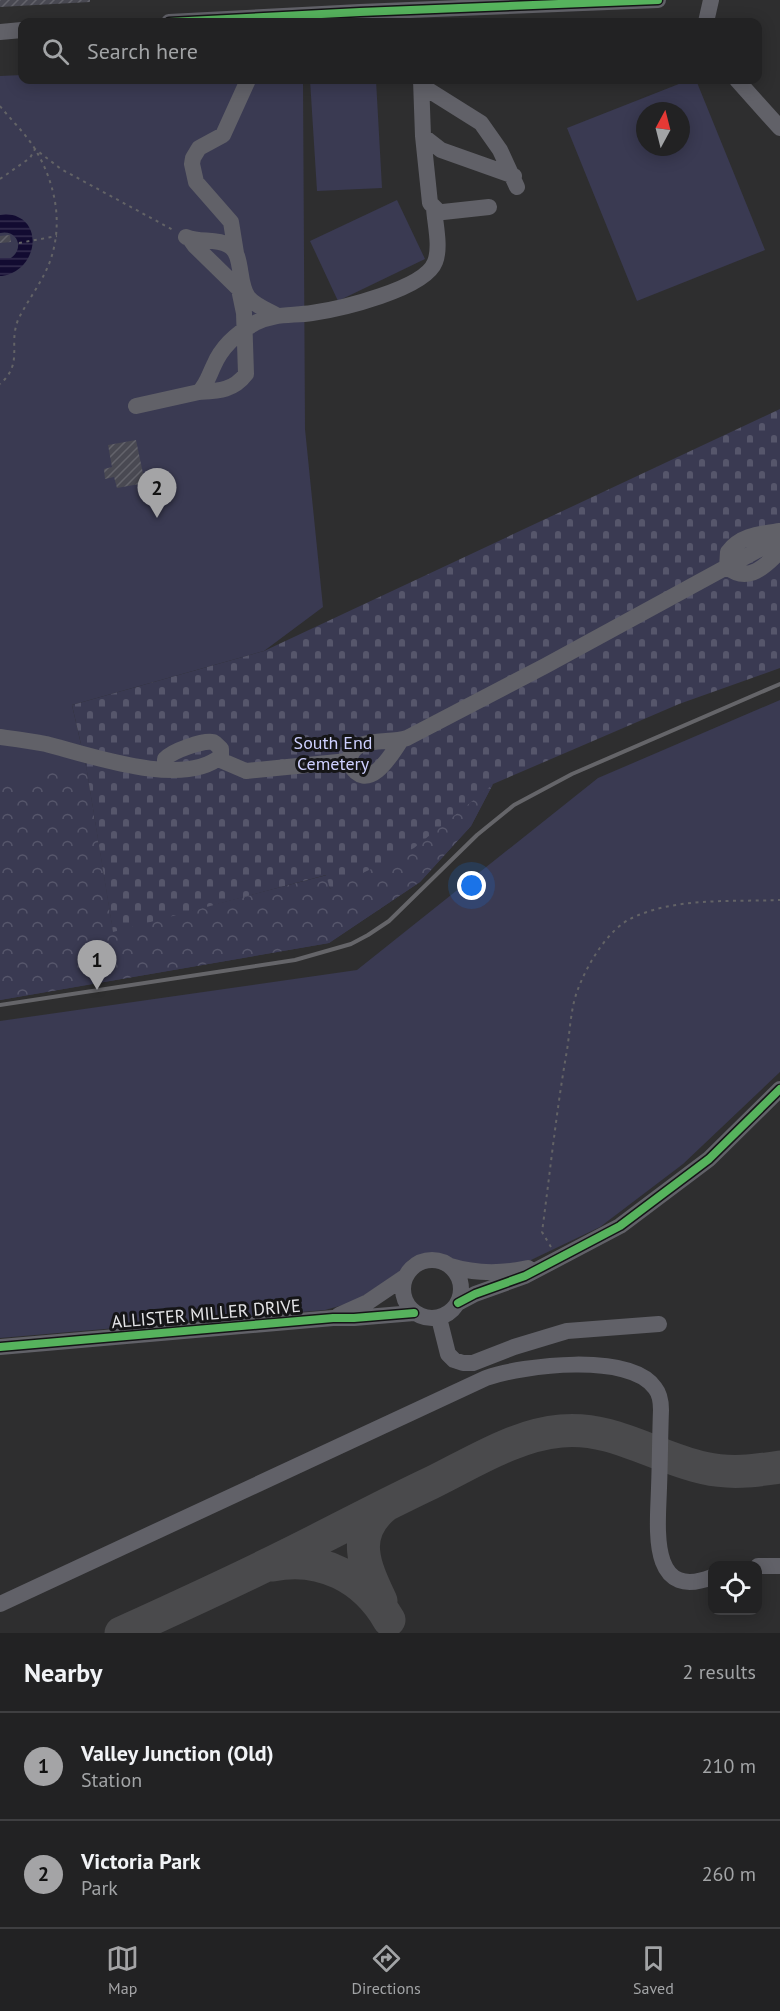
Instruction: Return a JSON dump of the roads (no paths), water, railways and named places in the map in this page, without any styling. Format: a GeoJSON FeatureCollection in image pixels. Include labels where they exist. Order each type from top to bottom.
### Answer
{"type":"FeatureCollection","features":[{"type":"Feature","properties":{"kind":"street"},"geometry":{"type":"LineString","coordinates":[[216,18],[359,6],[420,16],[658,0]]}},
{"type":"Feature","properties":{"kind":"street"},"geometry":{"type":"LineString","coordinates":[[706,18],[711,0]]}},
{"type":"Feature","properties":{"kind":"street"},"geometry":{"type":"LineString","coordinates":[[0,32],[18,30]]}},
{"type":"Feature","properties":{"kind":"street"},"geometry":{"type":"LineString","coordinates":[[246,84],[223,135],[199,148],[192,164],[196,182],[231,222],[241,281],[249,299],[276,315]]}},
{"type":"Feature","properties":{"kind":"street"},"geometry":{"type":"LineString","coordinates":[[422,84],[423,136],[430,203],[442,212],[489,207]]}},
{"type":"Feature","properties":{"kind":"street"},"geometry":{"type":"LineString","coordinates":[[423,84],[481,123],[500,150],[515,181],[441,150],[423,136]]}},
{"type":"Feature","properties":{"kind":"street"},"geometry":{"type":"LineString","coordinates":[[741,84],[780,128]]}},
{"type":"Feature","properties":{"kind":"street"},"geometry":{"type":"LineString","coordinates":[[199,392],[206,386],[223,349],[243,330],[257,322],[276,315],[336,309],[382,295],[426,276],[433,268],[437,257],[434,208]]}},
{"type":"Feature","properties":{"kind":"street"},"geometry":{"type":"LineString","coordinates":[[136,406],[199,392],[223,391],[241,381],[246,374],[244,314],[239,289],[186,237],[222,243],[228,245],[236,253]]}},
{"type":"Feature","properties":{"kind":"street"},"geometry":{"type":"LineString","coordinates":[[727,567],[728,552],[738,542],[760,534],[780,531]]}},
{"type":"Feature","properties":{"kind":"street"},"geometry":{"type":"LineString","coordinates":[[348,761],[351,753],[363,744],[401,740],[545,666],[780,538]]}},
{"type":"Feature","properties":{"kind":"street"},"geometry":{"type":"LineString","coordinates":[[727,567],[740,574],[756,572],[764,568],[780,551]]}},
{"type":"Feature","properties":{"kind":"street"},"geometry":{"type":"LineString","coordinates":[[0,737],[43,744],[120,765],[165,769],[164,763],[167,756],[213,742],[219,746],[221,752],[219,758],[246,771],[348,761]]}},
{"type":"Feature","properties":{"kind":"street"},"geometry":{"type":"LineString","coordinates":[[348,761],[356,772],[366,775],[376,772],[392,756],[401,740]]}},
{"type":"Feature","properties":{"kind":"street"},"geometry":{"type":"LineString","coordinates":[[458,1303],[475,1294],[525,1276],[620,1227],[709,1159],[780,1089]]}},
{"type":"Feature","properties":{"kind":"street"},"geometry":{"type":"LineString","coordinates":[[425,1260],[442,1261],[457,1274],[461,1283],[458,1303],[453,1310],[439,1318],[426,1318],[414,1313],[404,1300],[402,1285],[405,1277],[410,1269],[425,1260]]}},
{"type":"Feature","properties":{"kind":"street"},"geometry":{"type":"LineString","coordinates":[[450,1266],[469,1271],[495,1273],[558,1260]]}},
{"type":"Feature","properties":{"kind":"street","name":"ALLISTER MILLER DRIVE"},"geometry":{"type":"LineString","coordinates":[[333,1318],[368,1302],[405,1277]]}},
{"type":"Feature","properties":{"kind":"street","name":"ALLISTER MILLER DRIVE"},"geometry":{"type":"LineString","coordinates":[[0,1347],[414,1313]]}},
{"type":"Feature","properties":{"kind":"street"},"geometry":{"type":"LineString","coordinates":[[439,1318],[448,1354],[454,1360],[463,1363],[473,1363],[514,1347],[567,1331],[659,1324]]}},
{"type":"Feature","properties":{"kind":"street"},"geometry":{"type":"LineString","coordinates":[[0,1604],[486,1378],[516,1369],[549,1366],[620,1367],[643,1376],[655,1387],[659,1394],[661,1410],[657,1535],[659,1552],[666,1568],[676,1578],[689,1582],[708,1578]]}},
{"type":"Feature","properties":{"kind":"street"},"geometry":{"type":"LineString","coordinates":[[762,1566],[780,1566]]}},
{"type":"Feature","properties":{"kind":"railway"},"geometry":{"type":"LineString","coordinates":[[0,1005],[295,960],[351,944],[389,921],[477,835],[514,805],[572,774],[780,684]]}},
{"type":"Feature","properties":{"kind":"place","name":"Victoria Park"},"geometry":{"type":"Point","coordinates":[157,518]}},
{"type":"Feature","properties":{"kind":"place","name":"Valley Junction (Old)"},"geometry":{"type":"Point","coordinates":[97,990]}},
{"type":"Feature","properties":{"kind":"park label","name":"South End Cemetery"},"geometry":{"type":"Point","coordinates":[333,753]}}]}
